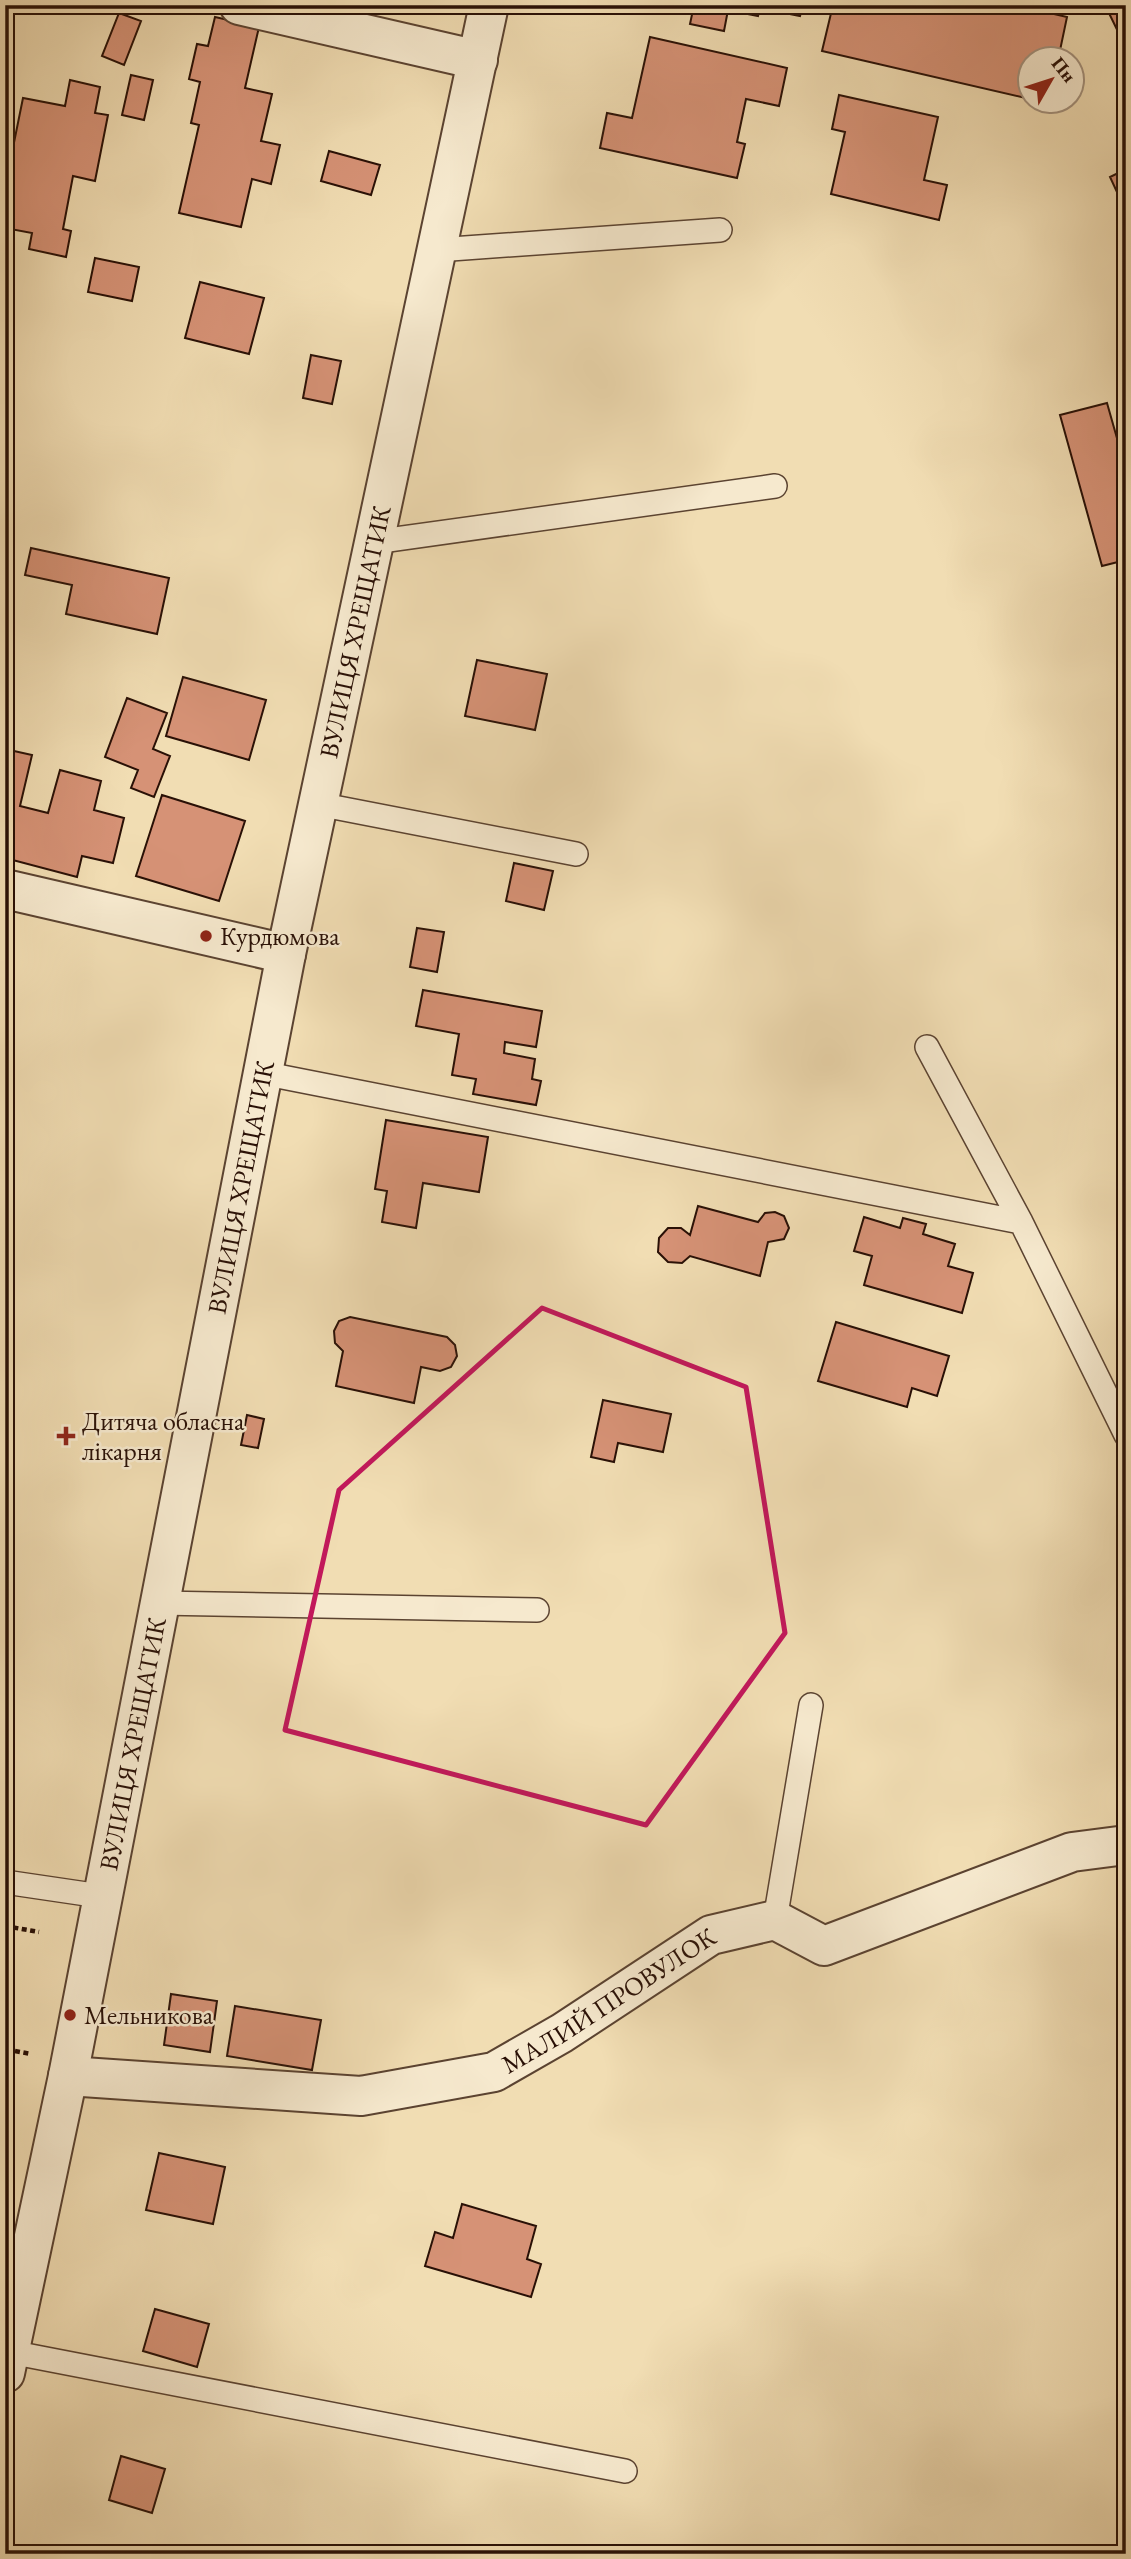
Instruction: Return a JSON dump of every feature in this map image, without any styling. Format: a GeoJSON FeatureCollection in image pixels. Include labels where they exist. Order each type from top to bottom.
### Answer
{"type":"FeatureCollection","features":[{"type":"Feature","properties":{"kind":"street"},"geometry":{"type":"LineString","coordinates":[[239,5],[478,60]]}},
{"type":"Feature","properties":{"kind":"street","name":"ВУЛИЦЯ ХРЕЩАТИК"},"geometry":{"type":"LineString","coordinates":[[8,2362],[68,2076],[100,1896],[286,954],[489,5]]}},
{"type":"Feature","properties":{"kind":"street"},"geometry":{"type":"LineString","coordinates":[[5,889],[286,954]]}},
{"type":"Feature","properties":{"kind":"street"},"geometry":{"type":"LineString","coordinates":[[775,1920],[824,1946],[1072,1852],[1126,1845]]}},
{"type":"Feature","properties":{"kind":"street","name":"МАЛИЙ ПРОВУЛОК"},"geometry":{"type":"LineString","coordinates":[[68,2076],[361,2096],[494,2072],[562,2033],[712,1935],[775,1920]]}},
{"type":"Feature","properties":{"kind":"lane"},"geometry":{"type":"LineString","coordinates":[[437,250],[720,230]]}},
{"type":"Feature","properties":{"kind":"lane"},"geometry":{"type":"LineString","coordinates":[[374,542],[775,486]]}},
{"type":"Feature","properties":{"kind":"lane"},"geometry":{"type":"LineString","coordinates":[[318,804],[576,854]]}},
{"type":"Feature","properties":{"kind":"lane"},"geometry":{"type":"LineString","coordinates":[[927,1047],[1021,1222],[1126,1435]]}},
{"type":"Feature","properties":{"kind":"lane"},"geometry":{"type":"LineString","coordinates":[[262,1073],[1021,1222]]}},
{"type":"Feature","properties":{"kind":"lane"},"geometry":{"type":"LineString","coordinates":[[158,1603],[537,1610]]}},
{"type":"Feature","properties":{"kind":"lane"},"geometry":{"type":"LineString","coordinates":[[775,1920],[811,1705]]}},
{"type":"Feature","properties":{"kind":"lane"},"geometry":{"type":"LineString","coordinates":[[5,1882],[100,1896]]}},
{"type":"Feature","properties":{"kind":"lane"},"geometry":{"type":"LineString","coordinates":[[8,2362],[625,2471]]}},
{"type":"Feature","properties":{"kind":"path"},"geometry":{"type":"LineString","coordinates":[[5,1926],[39,1932]]}},
{"type":"Feature","properties":{"kind":"highlighted area"},"geometry":{"type":"Polygon","coordinates":[[[542,1308],[746,1387],[785,1633],[646,1825],[285,1730],[339,1490],[542,1308]]]}},
{"type":"Feature","properties":{"kind":"building"},"geometry":{"type":"Polygon","coordinates":[[[694,5],[803,5],[800,16],[760,8],[758,16],[728,10],[724,31],[690,24],[694,5]]]}},
{"type":"Feature","properties":{"kind":"building"},"geometry":{"type":"Polygon","coordinates":[[[833,5],[1015,5],[1067,17],[1061,46],[1016,46],[1016,96],[822,51],[833,5]]]}},
{"type":"Feature","properties":{"kind":"building"},"geometry":{"type":"Polygon","coordinates":[[[1105,5],[1126,5],[1126,48],[1105,5]]]}},
{"type":"Feature","properties":{"kind":"building"},"geometry":{"type":"Polygon","coordinates":[[[119,13],[141,21],[124,65],[102,56],[119,13]]]}},
{"type":"Feature","properties":{"kind":"building"},"geometry":{"type":"Polygon","coordinates":[[[215,17],[259,27],[245,88],[272,94],[261,141],[280,145],[271,184],[252,179],[241,227],[179,213],[199,125],[191,123],[200,82],[189,79],[197,44],[208,46],[215,17]]]}},
{"type":"Feature","properties":{"kind":"building"},"geometry":{"type":"Polygon","coordinates":[[[650,37],[787,68],[779,106],[746,99],[737,142],[745,144],[737,178],[600,148],[607,113],[632,118],[650,37]]]}},
{"type":"Feature","properties":{"kind":"building"},"geometry":{"type":"Polygon","coordinates":[[[131,75],[153,80],[144,120],[122,115],[131,75]]]}},
{"type":"Feature","properties":{"kind":"building"},"geometry":{"type":"Polygon","coordinates":[[[70,80],[100,87],[95,113],[108,115],[95,181],[73,176],[63,229],[71,231],[66,257],[29,249],[32,233],[5,228],[5,187],[23,98],[65,106],[70,80]]]}},
{"type":"Feature","properties":{"kind":"building"},"geometry":{"type":"Polygon","coordinates":[[[839,95],[938,117],[924,180],[947,185],[939,220],[831,194],[845,132],[832,129],[839,95]]]}},
{"type":"Feature","properties":{"kind":"building"},"geometry":{"type":"Polygon","coordinates":[[[329,151],[380,165],[371,195],[321,181],[329,151]]]}},
{"type":"Feature","properties":{"kind":"building"},"geometry":{"type":"Polygon","coordinates":[[[1126,169],[1126,201],[1122,203],[1110,177],[1126,169]]]}},
{"type":"Feature","properties":{"kind":"building"},"geometry":{"type":"Polygon","coordinates":[[[95,258],[139,267],[132,301],[88,292],[95,258]]]}},
{"type":"Feature","properties":{"kind":"building"},"geometry":{"type":"Polygon","coordinates":[[[200,282],[264,298],[249,354],[185,338],[200,282]]]}},
{"type":"Feature","properties":{"kind":"building"},"geometry":{"type":"Polygon","coordinates":[[[311,355],[341,361],[332,404],[303,398],[311,355]]]}},
{"type":"Feature","properties":{"kind":"building"},"geometry":{"type":"Polygon","coordinates":[[[1107,403],[1126,470],[1126,560],[1102,566],[1060,415],[1107,403]]]}},
{"type":"Feature","properties":{"kind":"building"},"geometry":{"type":"Polygon","coordinates":[[[31,548],[169,578],[157,634],[66,614],[72,585],[25,575],[31,548]]]}},
{"type":"Feature","properties":{"kind":"building"},"geometry":{"type":"Polygon","coordinates":[[[477,660],[547,674],[535,730],[465,716],[477,660]]]}},
{"type":"Feature","properties":{"kind":"building"},"geometry":{"type":"Polygon","coordinates":[[[183,677],[266,700],[249,760],[166,736],[183,677]]]}},
{"type":"Feature","properties":{"kind":"building"},"geometry":{"type":"Polygon","coordinates":[[[127,698],[167,713],[153,749],[170,756],[154,797],[131,788],[138,770],[105,757],[127,698]]]}},
{"type":"Feature","properties":{"kind":"building"},"geometry":{"type":"Polygon","coordinates":[[[5,749],[32,755],[20,806],[48,813],[60,770],[101,781],[94,810],[124,818],[113,863],[82,856],[77,877],[5,858],[5,749]]]}},
{"type":"Feature","properties":{"kind":"building"},"geometry":{"type":"Polygon","coordinates":[[[162,795],[245,821],[219,901],[136,876],[162,795]]]}},
{"type":"Feature","properties":{"kind":"building"},"geometry":{"type":"Polygon","coordinates":[[[514,863],[553,871],[544,910],[506,901],[514,863]]]}},
{"type":"Feature","properties":{"kind":"building"},"geometry":{"type":"Polygon","coordinates":[[[417,928],[444,932],[437,972],[410,967],[417,928]]]}},
{"type":"Feature","properties":{"kind":"building"},"geometry":{"type":"Polygon","coordinates":[[[423,990],[542,1011],[536,1047],[505,1042],[504,1053],[535,1059],[532,1079],[541,1081],[536,1105],[473,1094],[476,1079],[452,1075],[459,1034],[416,1026],[423,990]]]}},
{"type":"Feature","properties":{"kind":"building"},"geometry":{"type":"Polygon","coordinates":[[[386,1120],[488,1137],[479,1192],[423,1183],[416,1228],[382,1222],[387,1191],[375,1189],[386,1120]]]}},
{"type":"Feature","properties":{"kind":"building"},"geometry":{"type":"Polygon","coordinates":[[[698,1206],[758,1222],[765,1213],[775,1212],[784,1216],[789,1228],[784,1239],[768,1242],[760,1276],[690,1256],[682,1263],[668,1262],[658,1252],[659,1238],[668,1228],[681,1228],[690,1235],[698,1206]]]}},
{"type":"Feature","properties":{"kind":"building"},"geometry":{"type":"Polygon","coordinates":[[[864,1217],[900,1228],[903,1218],[926,1224],[923,1234],[955,1244],[948,1266],[973,1273],[962,1313],[864,1285],[872,1256],[854,1251],[864,1217]]]}},
{"type":"Feature","properties":{"kind":"building"},"geometry":{"type":"Polygon","coordinates":[[[350,1317],[447,1337],[455,1345],[457,1356],[451,1367],[440,1371],[421,1367],[414,1403],[336,1386],[343,1351],[335,1343],[334,1331],[339,1321],[350,1317]]]}},
{"type":"Feature","properties":{"kind":"building"},"geometry":{"type":"Polygon","coordinates":[[[836,1322],[949,1356],[937,1396],[912,1388],[907,1407],[818,1381],[836,1322]]]}},
{"type":"Feature","properties":{"kind":"building"},"geometry":{"type":"Polygon","coordinates":[[[603,1400],[671,1414],[663,1452],[618,1443],[614,1462],[591,1457],[603,1400]]]}},
{"type":"Feature","properties":{"kind":"building"},"geometry":{"type":"Polygon","coordinates":[[[247,1415],[264,1419],[258,1448],[241,1445],[247,1415]]]}},
{"type":"Feature","properties":{"kind":"building"},"geometry":{"type":"Polygon","coordinates":[[[171,1994],[217,2001],[210,2052],[164,2045],[171,1994]]]}},
{"type":"Feature","properties":{"kind":"building"},"geometry":{"type":"Polygon","coordinates":[[[235,2006],[321,2020],[312,2070],[227,2056],[235,2006]]]}},
{"type":"Feature","properties":{"kind":"building"},"geometry":{"type":"Polygon","coordinates":[[[159,2153],[225,2167],[213,2224],[146,2210],[159,2153]]]}},
{"type":"Feature","properties":{"kind":"building"},"geometry":{"type":"Polygon","coordinates":[[[462,2204],[536,2226],[527,2259],[541,2264],[531,2297],[425,2266],[435,2232],[453,2238],[462,2204]]]}},
{"type":"Feature","properties":{"kind":"building"},"geometry":{"type":"Polygon","coordinates":[[[155,2309],[209,2324],[197,2367],[143,2351],[155,2309]]]}},
{"type":"Feature","properties":{"kind":"building"},"geometry":{"type":"Polygon","coordinates":[[[121,2456],[165,2469],[152,2513],[109,2500],[121,2456]]]}},
{"type":"Feature","properties":{"kind":"place","name":"Курдюмова"},"geometry":{"type":"Point","coordinates":[206,936]}},
{"type":"Feature","properties":{"kind":"place","name":"Дитяча обласна лікарня"},"geometry":{"type":"Point","coordinates":[66,1436]}},
{"type":"Feature","properties":{"kind":"place","name":"Мельникова"},"geometry":{"type":"Point","coordinates":[70,2015]}}]}
